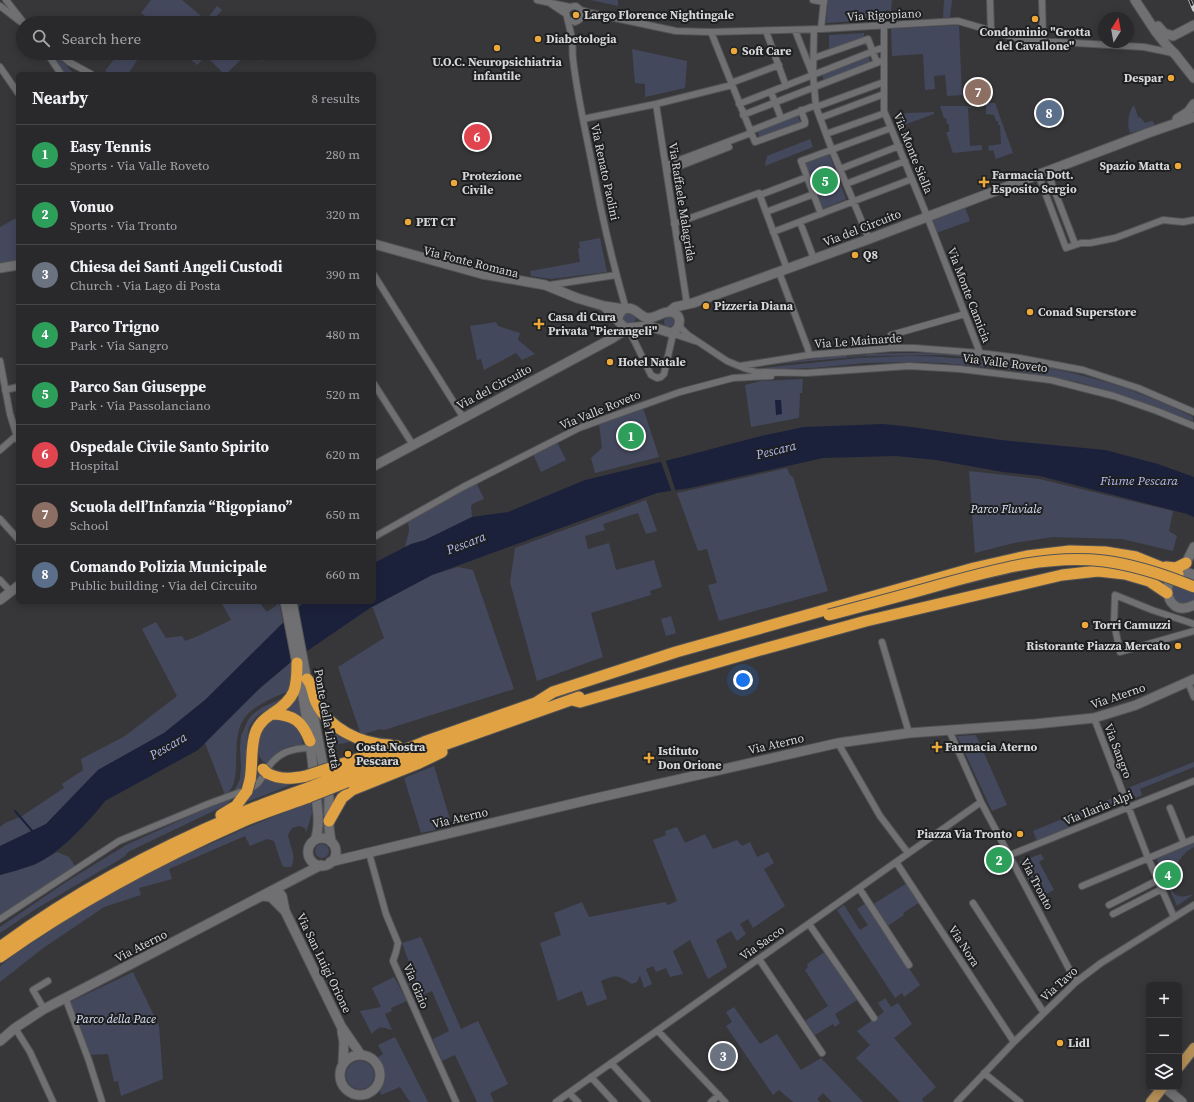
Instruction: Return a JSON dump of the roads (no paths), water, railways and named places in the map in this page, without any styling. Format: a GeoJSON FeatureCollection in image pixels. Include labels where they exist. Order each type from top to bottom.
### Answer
{"type":"FeatureCollection","features":[{"type":"Feature","properties":{"kind":"highway"},"geometry":{"type":"LineString","coordinates":[[534,704],[553,692],[676,652],[1003,561],[1047,553],[1078,551],[1105,552],[1136,557],[1150,563],[1173,568],[1178,567],[1182,570]]}},
{"type":"Feature","properties":{"kind":"highway"},"geometry":{"type":"LineString","coordinates":[[252,752],[265,771],[277,778],[284,779],[344,773],[418,754],[572,700],[657,673],[830,619],[1008,567],[1057,560],[1099,561],[1131,566],[1162,575],[1194,587]]}},
{"type":"Feature","properties":{"kind":"highway"},"geometry":{"type":"LineString","coordinates":[[344,773],[424,742],[603,680],[830,619],[1008,574],[1055,567],[1090,568],[1125,572],[1164,583],[1194,595]]}},
{"type":"Feature","properties":{"kind":"highway"},"geometry":{"type":"LineString","coordinates":[[572,700],[580,702],[859,623],[1062,575],[1098,571],[1125,574],[1149,581],[1167,593]]}},
{"type":"Feature","properties":{"kind":"highway"},"geometry":{"type":"LineString","coordinates":[[297,663],[297,683],[304,693],[317,703],[327,718],[342,730],[359,739],[379,745],[399,746]]}},
{"type":"Feature","properties":{"kind":"highway"},"geometry":{"type":"LineString","coordinates":[[203,830],[209,821],[236,806],[248,786],[256,730],[262,721],[289,701],[304,693],[311,685],[307,679]]}},
{"type":"Feature","properties":{"kind":"highway"},"geometry":{"type":"LineString","coordinates":[[273,714],[284,715],[296,719],[301,724],[310,745]]}},
{"type":"Feature","properties":{"kind":"highway"},"geometry":{"type":"LineString","coordinates":[[0,957],[29,936],[81,904],[141,870],[185,848],[308,792],[399,746],[447,728],[460,730]]}},
{"type":"Feature","properties":{"kind":"highway"},"geometry":{"type":"LineString","coordinates":[[329,822],[338,802],[345,794],[466,742],[472,735]]}},
{"type":"Feature","properties":{"kind":"highway"},"geometry":{"type":"LineString","coordinates":[[0,947],[83,893],[131,866],[240,813],[308,792]]}},
{"type":"Feature","properties":{"kind":"main road"},"geometry":{"type":"LineString","coordinates":[[1136,0],[1164,33],[1173,36],[1194,26]]}},
{"type":"Feature","properties":{"kind":"main road"},"geometry":{"type":"LineString","coordinates":[[1136,0],[1156,32],[1193,78]]}},
{"type":"Feature","properties":{"kind":"main road"},"geometry":{"type":"LineString","coordinates":[[1173,36],[1175,54]]}},
{"type":"Feature","properties":{"kind":"main road","name":"Via del Circuito"},"geometry":{"type":"LineString","coordinates":[[1169,125],[1188,112],[1194,104]]}},
{"type":"Feature","properties":{"kind":"main road","name":"Via del Circuito"},"geometry":{"type":"LineString","coordinates":[[637,312],[650,318],[669,312],[675,307],[869,239],[1043,172],[1194,117]]}},
{"type":"Feature","properties":{"kind":"main road","name":"Via Fonte Romana"},"geometry":{"type":"LineString","coordinates":[[376,245],[482,274],[544,285],[604,306],[624,309]]}},
{"type":"Feature","properties":{"kind":"main road","name":"Via Fonte Romana"},"geometry":{"type":"LineString","coordinates":[[376,251],[481,280],[564,293]]}},
{"type":"Feature","properties":{"kind":"main road"},"geometry":{"type":"LineString","coordinates":[[0,268],[16,265]]}},
{"type":"Feature","properties":{"kind":"main road"},"geometry":{"type":"LineString","coordinates":[[676,328],[690,303]]}},
{"type":"Feature","properties":{"kind":"main road","name":"Via Fonte Romana"},"geometry":{"type":"LineString","coordinates":[[604,306],[618,320]]}},
{"type":"Feature","properties":{"kind":"main road"},"geometry":{"type":"LineString","coordinates":[[630,331],[635,326],[639,318],[637,312],[630,308],[624,309],[619,314],[618,320],[620,324],[630,331],[649,326],[676,328]]}},
{"type":"Feature","properties":{"kind":"main road"},"geometry":{"type":"LineString","coordinates":[[669,312],[677,315],[676,328]]}},
{"type":"Feature","properties":{"kind":"main road","name":"Via del Circuito"},"geometry":{"type":"LineString","coordinates":[[376,465],[622,332],[630,331]]}},
{"type":"Feature","properties":{"kind":"main road"},"geometry":{"type":"LineString","coordinates":[[1194,547],[1182,570],[1170,580],[1167,588],[1167,593],[1170,600],[1177,606],[1187,608],[1194,605]]}},
{"type":"Feature","properties":{"kind":"main road"},"geometry":{"type":"LineString","coordinates":[[1182,570],[1194,575]]}},
{"type":"Feature","properties":{"kind":"main road"},"geometry":{"type":"LineString","coordinates":[[0,600],[14,589]]}},
{"type":"Feature","properties":{"kind":"main road","name":"Ponte della Libertà"},"geometry":{"type":"LineString","coordinates":[[285,604],[297,663]]}},
{"type":"Feature","properties":{"kind":"main road","name":"Ponte della Libertà"},"geometry":{"type":"LineString","coordinates":[[292,604],[307,679]]}},
{"type":"Feature","properties":{"kind":"main road","name":"Via Aterno"},"geometry":{"type":"LineString","coordinates":[[330,862],[588,800],[838,743],[909,733],[1035,724],[1094,718],[1136,705],[1191,681]]}},
{"type":"Feature","properties":{"kind":"main road","name":"Ponte della Libertà"},"geometry":{"type":"LineString","coordinates":[[304,693],[317,813],[318,831],[315,840]]}},
{"type":"Feature","properties":{"kind":"main road","name":"Ponte della Libertà"},"geometry":{"type":"LineString","coordinates":[[304,693],[329,797],[329,832],[331,842]]}},
{"type":"Feature","properties":{"kind":"main road"},"geometry":{"type":"LineString","coordinates":[[323,838],[331,842],[336,851],[335,856],[330,862],[321,865],[313,862],[308,855],[309,846],[315,840],[323,838]]}},
{"type":"Feature","properties":{"kind":"main road","name":"Via Aterno"},"geometry":{"type":"LineString","coordinates":[[336,851],[344,854],[367,854]]}},
{"type":"Feature","properties":{"kind":"main road","name":"Via Aterno"},"geometry":{"type":"LineString","coordinates":[[296,878],[306,867],[308,855]]}},
{"type":"Feature","properties":{"kind":"main road","name":"Via Aterno"},"geometry":{"type":"LineString","coordinates":[[0,1041],[44,1009],[65,997],[321,865]]}},
{"type":"Feature","properties":{"kind":"main road"},"geometry":{"type":"LineString","coordinates":[[283,906],[288,883]]}},
{"type":"Feature","properties":{"kind":"main road","name":"Via San Luigi Orione"},"geometry":{"type":"LineString","coordinates":[[276,889],[275,897],[283,906],[341,1026],[362,1055]]}},
{"type":"Feature","properties":{"kind":"main road","name":"Via San Luigi Orione"},"geometry":{"type":"LineString","coordinates":[[263,896],[271,897],[283,906]]}},
{"type":"Feature","properties":{"kind":"main road","name":"Via San Luigi Orione"},"geometry":{"type":"LineString","coordinates":[[341,1026],[344,1042],[343,1063]]}},
{"type":"Feature","properties":{"kind":"main road"},"geometry":{"type":"LineString","coordinates":[[1182,1063],[1194,1048]]}},
{"type":"Feature","properties":{"kind":"main road"},"geometry":{"type":"LineString","coordinates":[[362,1102],[346,1089],[340,1080],[340,1069],[343,1063],[348,1058],[355,1055],[362,1055],[371,1058],[376,1062],[379,1068],[380,1080],[373,1091],[370,1102]]}},
{"type":"Feature","properties":{"kind":"main road"},"geometry":{"type":"LineString","coordinates":[[1150,1102],[1160,1090]]}},
{"type":"Feature","properties":{"kind":"main road"},"geometry":{"type":"LineString","coordinates":[[1167,1090],[1182,1102]]}},
{"type":"Feature","properties":{"kind":"main road"},"geometry":{"type":"LineString","coordinates":[[354,1094],[367,1094],[373,1091]]}},
{"type":"Feature","properties":{"kind":"street"},"geometry":{"type":"LineString","coordinates":[[16,17],[0,5],[6,0],[19,16]]}},
{"type":"Feature","properties":{"kind":"street"},"geometry":{"type":"LineString","coordinates":[[537,0],[576,6],[582,14],[579,19]]}},
{"type":"Feature","properties":{"kind":"street"},"geometry":{"type":"LineString","coordinates":[[813,0],[824,1],[822,29]]}},
{"type":"Feature","properties":{"kind":"street"},"geometry":{"type":"LineString","coordinates":[[990,0],[991,31]]}},
{"type":"Feature","properties":{"kind":"street"},"geometry":{"type":"LineString","coordinates":[[1042,0],[1043,42]]}},
{"type":"Feature","properties":{"kind":"street"},"geometry":{"type":"LineString","coordinates":[[550,3],[573,22],[591,13]]}},
{"type":"Feature","properties":{"kind":"street"},"geometry":{"type":"LineString","coordinates":[[567,17],[568,4]]}},
{"type":"Feature","properties":{"kind":"street","name":"Via Rigopiano"},"geometry":{"type":"LineString","coordinates":[[580,10],[676,31],[711,32],[814,30],[958,21],[1023,40],[1144,47],[1175,54]]}},
{"type":"Feature","properties":{"kind":"street","name":"Via Renato Paolini"},"geometry":{"type":"LineString","coordinates":[[567,17],[572,39],[573,58],[583,119],[601,213],[624,309]]}},
{"type":"Feature","properties":{"kind":"street","name":"Via Renato Paolini"},"geometry":{"type":"LineString","coordinates":[[572,39],[579,19]]}},
{"type":"Feature","properties":{"kind":"street","name":"Via Monte Siella"},"geometry":{"type":"LineString","coordinates":[[884,26],[885,113],[927,216]]}},
{"type":"Feature","properties":{"kind":"street"},"geometry":{"type":"LineString","coordinates":[[795,30],[813,75]]}},
{"type":"Feature","properties":{"kind":"street"},"geometry":{"type":"LineString","coordinates":[[814,30],[813,75],[816,106],[832,150],[869,239]]}},
{"type":"Feature","properties":{"kind":"street"},"geometry":{"type":"LineString","coordinates":[[766,31],[786,86]]}},
{"type":"Feature","properties":{"kind":"street"},"geometry":{"type":"LineString","coordinates":[[711,32],[754,142],[805,124],[801,110]]}},
{"type":"Feature","properties":{"kind":"street"},"geometry":{"type":"LineString","coordinates":[[814,58],[868,39],[877,63]]}},
{"type":"Feature","properties":{"kind":"street"},"geometry":{"type":"LineString","coordinates":[[739,104],[884,47]]}},
{"type":"Feature","properties":{"kind":"street"},"geometry":{"type":"LineString","coordinates":[[52,60],[60,72]]}},
{"type":"Feature","properties":{"kind":"street"},"geometry":{"type":"LineString","coordinates":[[67,60],[86,72]]}},
{"type":"Feature","properties":{"kind":"street"},"geometry":{"type":"LineString","coordinates":[[743,115],[884,60]]}},
{"type":"Feature","properties":{"kind":"street"},"geometry":{"type":"LineString","coordinates":[[583,119],[656,104],[731,84],[779,65]]}},
{"type":"Feature","properties":{"kind":"street"},"geometry":{"type":"LineString","coordinates":[[0,67],[16,90]]}},
{"type":"Feature","properties":{"kind":"street"},"geometry":{"type":"LineString","coordinates":[[666,168],[801,110],[884,82]]}},
{"type":"Feature","properties":{"kind":"street"},"geometry":{"type":"LineString","coordinates":[[771,92],[781,118]]}},
{"type":"Feature","properties":{"kind":"street"},"geometry":{"type":"LineString","coordinates":[[820,118],[884,94]]}},
{"type":"Feature","properties":{"kind":"street","name":"Via Raffaele Malagrida"},"geometry":{"type":"LineString","coordinates":[[656,104],[674,224],[690,303]]}},
{"type":"Feature","properties":{"kind":"street"},"geometry":{"type":"LineString","coordinates":[[826,134],[885,113]]}},
{"type":"Feature","properties":{"kind":"street"},"geometry":{"type":"LineString","coordinates":[[821,214],[801,161],[891,128]]}},
{"type":"Feature","properties":{"kind":"street"},"geometry":{"type":"LineString","coordinates":[[840,169],[899,146]]}},
{"type":"Feature","properties":{"kind":"street"},"geometry":{"type":"LineString","coordinates":[[846,184],[905,162]]}},
{"type":"Feature","properties":{"kind":"street"},"geometry":{"type":"LineString","coordinates":[[1043,172],[1075,244]]}},
{"type":"Feature","properties":{"kind":"street"},"geometry":{"type":"LineString","coordinates":[[1043,172],[1066,248],[1075,244],[1115,238],[1163,220],[1183,222],[1194,220]]}},
{"type":"Feature","properties":{"kind":"street"},"geometry":{"type":"LineString","coordinates":[[674,224],[808,177]]}},
{"type":"Feature","properties":{"kind":"street"},"geometry":{"type":"LineString","coordinates":[[773,232],[912,179]]}},
{"type":"Feature","properties":{"kind":"street"},"geometry":{"type":"LineString","coordinates":[[759,194],[773,232],[783,270],[808,347],[809,355]]}},
{"type":"Feature","properties":{"kind":"street"},"geometry":{"type":"LineString","coordinates":[[766,212],[814,194]]}},
{"type":"Feature","properties":{"kind":"street","name":"Via Monte Camicia"},"geometry":{"type":"LineString","coordinates":[[927,216],[980,353],[1019,358],[1084,370],[1138,388],[1194,412]]}},
{"type":"Feature","properties":{"kind":"street"},"geometry":{"type":"LineString","coordinates":[[800,222],[814,259]]}},
{"type":"Feature","properties":{"kind":"street","name":"Via Fonte Romana"},"geometry":{"type":"LineString","coordinates":[[544,285],[556,285],[616,275]]}},
{"type":"Feature","properties":{"kind":"street"},"geometry":{"type":"LineString","coordinates":[[376,278],[463,417]]}},
{"type":"Feature","properties":{"kind":"street"},"geometry":{"type":"LineString","coordinates":[[892,348],[891,335],[965,314]]}},
{"type":"Feature","properties":{"kind":"street"},"geometry":{"type":"LineString","coordinates":[[630,331],[651,375],[657,378],[664,374],[676,328]]}},
{"type":"Feature","properties":{"kind":"street"},"geometry":{"type":"LineString","coordinates":[[676,328],[727,361],[741,367]]}},
{"type":"Feature","properties":{"kind":"street"},"geometry":{"type":"LineString","coordinates":[[676,328],[698,342]]}},
{"type":"Feature","properties":{"kind":"street","name":"Via Le Mainarde"},"geometry":{"type":"LineString","coordinates":[[741,367],[809,355],[892,348],[914,348],[980,353]]}},
{"type":"Feature","properties":{"kind":"street"},"geometry":{"type":"LineString","coordinates":[[0,361],[3,389],[16,435]]}},
{"type":"Feature","properties":{"kind":"street","name":"Via Valle Roveto"},"geometry":{"type":"LineString","coordinates":[[741,367],[760,372],[806,373],[909,366],[960,369],[1051,380],[1114,396],[1194,426]]}},
{"type":"Feature","properties":{"kind":"street","name":"Via Valle Roveto"},"geometry":{"type":"LineString","coordinates":[[376,536],[463,487],[579,428],[680,392],[717,382],[734,378],[799,375],[806,373]]}},
{"type":"Feature","properties":{"kind":"street"},"geometry":{"type":"LineString","coordinates":[[3,389],[16,387]]}},
{"type":"Feature","properties":{"kind":"street"},"geometry":{"type":"LineString","coordinates":[[376,387],[412,445]]}},
{"type":"Feature","properties":{"kind":"street"},"geometry":{"type":"LineString","coordinates":[[0,450],[16,439]]}},
{"type":"Feature","properties":{"kind":"street"},"geometry":{"type":"LineString","coordinates":[[0,519],[16,537]]}},
{"type":"Feature","properties":{"kind":"street"},"geometry":{"type":"LineString","coordinates":[[0,580],[14,589]]}},
{"type":"Feature","properties":{"kind":"street"},"geometry":{"type":"LineString","coordinates":[[1194,624],[1157,612],[1115,594],[1114,624],[1120,652],[1194,631]]}},
{"type":"Feature","properties":{"kind":"street"},"geometry":{"type":"LineString","coordinates":[[882,642],[909,733]]}},
{"type":"Feature","properties":{"kind":"street"},"geometry":{"type":"LineString","coordinates":[[1191,681],[1194,697]]}},
{"type":"Feature","properties":{"kind":"street","name":"Via Sangro"},"geometry":{"type":"LineString","coordinates":[[1094,718],[1148,858],[1174,917]]}},
{"type":"Feature","properties":{"kind":"street","name":"Via Tronto"},"geometry":{"type":"LineString","coordinates":[[949,730],[981,802],[1076,982]]}},
{"type":"Feature","properties":{"kind":"street"},"geometry":{"type":"LineString","coordinates":[[838,743],[880,816],[908,853]]}},
{"type":"Feature","properties":{"kind":"street"},"geometry":{"type":"LineString","coordinates":[[0,919],[119,841],[258,785],[274,760],[285,752],[294,748],[310,745]]}},
{"type":"Feature","properties":{"kind":"street","name":"Via Ilaria Alpi"},"geometry":{"type":"LineString","coordinates":[[1010,855],[1194,782]]}},
{"type":"Feature","properties":{"kind":"street","name":"Via Sacco"},"geometry":{"type":"LineString","coordinates":[[556,1102],[981,802]]}},
{"type":"Feature","properties":{"kind":"street"},"geometry":{"type":"LineString","coordinates":[[1170,808],[1184,843]]}},
{"type":"Feature","properties":{"kind":"street"},"geometry":{"type":"LineString","coordinates":[[1082,886],[1194,839]]}},
{"type":"Feature","properties":{"kind":"street","name":"Via Gizio"},"geometry":{"type":"LineString","coordinates":[[367,854],[386,914],[398,943],[393,961],[398,975],[456,1102]]}},
{"type":"Feature","properties":{"kind":"street","name":"Via Nora"},"geometry":{"type":"LineString","coordinates":[[896,862],[1014,1042]]}},
{"type":"Feature","properties":{"kind":"street"},"geometry":{"type":"LineString","coordinates":[[1109,905],[1158,880]]}},
{"type":"Feature","properties":{"kind":"street"},"geometry":{"type":"LineString","coordinates":[[859,888],[910,966]]}},
{"type":"Feature","properties":{"kind":"street"},"geometry":{"type":"LineString","coordinates":[[1113,914],[1162,889]]}},
{"type":"Feature","properties":{"kind":"street"},"geometry":{"type":"LineString","coordinates":[[973,903],[1044,1013]]}},
{"type":"Feature","properties":{"kind":"street","name":"Via Tavo"},"geometry":{"type":"LineString","coordinates":[[957,1102],[1014,1042],[1076,982],[1101,963],[1194,905]]}},
{"type":"Feature","properties":{"kind":"street"},"geometry":{"type":"LineString","coordinates":[[808,924],[874,1018]]}},
{"type":"Feature","properties":{"kind":"street"},"geometry":{"type":"LineString","coordinates":[[759,959],[822,1053]]}},
{"type":"Feature","properties":{"kind":"street"},"geometry":{"type":"LineString","coordinates":[[44,1009],[33,990],[48,981]]}},
{"type":"Feature","properties":{"kind":"street"},"geometry":{"type":"LineString","coordinates":[[65,997],[89,1061],[102,1102]]}},
{"type":"Feature","properties":{"kind":"street"},"geometry":{"type":"LineString","coordinates":[[16,1028],[30,1052],[53,1102]]}},
{"type":"Feature","properties":{"kind":"street"},"geometry":{"type":"LineString","coordinates":[[658,1031],[725,1102]]}},
{"type":"Feature","properties":{"kind":"street"},"geometry":{"type":"LineString","coordinates":[[611,1063],[648,1102]]}},
{"type":"Feature","properties":{"kind":"street"},"geometry":{"type":"LineString","coordinates":[[984,1073],[1020,1102]]}},
{"type":"Feature","properties":{"kind":"street"},"geometry":{"type":"LineString","coordinates":[[592,1077],[614,1102]]}},
{"type":"Feature","properties":{"kind":"street"},"geometry":{"type":"LineString","coordinates":[[569,1093],[578,1102]]}},
{"type":"Feature","properties":{"kind":"street"},"geometry":{"type":"LineString","coordinates":[[710,1102],[719,1095]]}},
{"type":"Feature","properties":{"kind":"water"},"geometry":{"type":"Polygon","coordinates":[[[775,400],[781,400],[782,414],[776,415],[775,400]]]}},
{"type":"Feature","properties":{"kind":"water","name":"Fiume Pescara"},"geometry":{"type":"Polygon","coordinates":[[[883,424],[1001,440],[1105,450],[1158,464],[1194,477],[1194,517],[1040,476],[1003,472],[936,460],[896,456],[823,458],[690,488],[657,493],[432,575],[370,608],[291,662],[261,687],[198,750],[105,801],[72,838],[42,861],[0,875],[0,846],[46,824],[98,770],[164,733],[205,700],[302,604],[376,604],[376,562],[411,544],[425,540],[472,517],[508,512],[585,480],[761,436],[804,427],[883,424]]]}},
{"type":"Feature","properties":{"kind":"waterway"},"geometry":{"type":"LineString","coordinates":[[15,811],[34,833]]}},
{"type":"Feature","properties":{"kind":"railway"},"geometry":{"type":"LineString","coordinates":[[1190,0],[1194,10]]}},
{"type":"Feature","properties":{"kind":"place","name":"Largo Florence Nightingale"},"geometry":{"type":"Point","coordinates":[576,15]}},
{"type":"Feature","properties":{"kind":"place","name":"Condominio \"Grotta del Cavallone\""},"geometry":{"type":"Point","coordinates":[1035,19]}},
{"type":"Feature","properties":{"kind":"place","name":"Diabetologia"},"geometry":{"type":"Point","coordinates":[538,39]}},
{"type":"Feature","properties":{"kind":"place","name":"U.O.C. Neuropsichiatria infantile"},"geometry":{"type":"Point","coordinates":[497,48]}},
{"type":"Feature","properties":{"kind":"place","name":"Soft Care"},"geometry":{"type":"Point","coordinates":[734,51]}},
{"type":"Feature","properties":{"kind":"place","name":"Despar"},"geometry":{"type":"Point","coordinates":[1171,78]}},
{"type":"Feature","properties":{"kind":"place","name":"Scuola dell’Infanzia “Rigopiano”"},"geometry":{"type":"Point","coordinates":[978,92]}},
{"type":"Feature","properties":{"kind":"place","name":"Comando Polizia Municipale"},"geometry":{"type":"Point","coordinates":[1049,113]}},
{"type":"Feature","properties":{"kind":"place","name":"Ospedale Civile Santo Spirito"},"geometry":{"type":"Point","coordinates":[477,137]}},
{"type":"Feature","properties":{"kind":"place","name":"Spazio Matta"},"geometry":{"type":"Point","coordinates":[1178,166]}},
{"type":"Feature","properties":{"kind":"place","name":"Parco San Giuseppe"},"geometry":{"type":"Point","coordinates":[825,181]}},
{"type":"Feature","properties":{"kind":"place","name":"Farmacia Dott. Esposito Sergio"},"geometry":{"type":"Point","coordinates":[984,182]}},
{"type":"Feature","properties":{"kind":"place","name":"Protezione Civile"},"geometry":{"type":"Point","coordinates":[454,183]}},
{"type":"Feature","properties":{"kind":"place","name":"PET CT"},"geometry":{"type":"Point","coordinates":[408,222]}},
{"type":"Feature","properties":{"kind":"place","name":"Q8"},"geometry":{"type":"Point","coordinates":[855,255]}},
{"type":"Feature","properties":{"kind":"place","name":"Pizzeria Diana"},"geometry":{"type":"Point","coordinates":[706,306]}},
{"type":"Feature","properties":{"kind":"place","name":"Conad Superstore"},"geometry":{"type":"Point","coordinates":[1030,312]}},
{"type":"Feature","properties":{"kind":"place","name":"Casa di Cura Privata \"Pierangeli\""},"geometry":{"type":"Point","coordinates":[539,324]}},
{"type":"Feature","properties":{"kind":"place","name":"Hotel Natale"},"geometry":{"type":"Point","coordinates":[610,362]}},
{"type":"Feature","properties":{"kind":"place","name":"Easy Tennis"},"geometry":{"type":"Point","coordinates":[631,436]}},
{"type":"Feature","properties":{"kind":"place","name":"Torri Camuzzi"},"geometry":{"type":"Point","coordinates":[1085,625]}},
{"type":"Feature","properties":{"kind":"place","name":"Ristorante Piazza Mercato"},"geometry":{"type":"Point","coordinates":[1178,646]}},
{"type":"Feature","properties":{"kind":"place","name":"Farmacia Aterno"},"geometry":{"type":"Point","coordinates":[937,747]}},
{"type":"Feature","properties":{"kind":"place","name":"Costa Nostra Pescara"},"geometry":{"type":"Point","coordinates":[348,754]}},
{"type":"Feature","properties":{"kind":"place","name":"Istituto Don Orione"},"geometry":{"type":"Point","coordinates":[649,758]}},
{"type":"Feature","properties":{"kind":"place","name":"Piazza Via Tronto"},"geometry":{"type":"Point","coordinates":[1020,834]}},
{"type":"Feature","properties":{"kind":"place","name":"Vonuo"},"geometry":{"type":"Point","coordinates":[999,860]}},
{"type":"Feature","properties":{"kind":"place","name":"Parco Trigno"},"geometry":{"type":"Point","coordinates":[1168,875]}},
{"type":"Feature","properties":{"kind":"place","name":"Lidl"},"geometry":{"type":"Point","coordinates":[1060,1043]}},
{"type":"Feature","properties":{"kind":"place","name":"Chiesa dei Santi Angeli Custodi"},"geometry":{"type":"Point","coordinates":[723,1056]}},
{"type":"Feature","properties":{"kind":"water label","name":"Pescara"},"geometry":{"type":"Point","coordinates":[776,450]}},
{"type":"Feature","properties":{"kind":"water label","name":"Pescara"},"geometry":{"type":"Point","coordinates":[466,543]}},
{"type":"Feature","properties":{"kind":"water label","name":"Pescara"},"geometry":{"type":"Point","coordinates":[168,746]}},
{"type":"Feature","properties":{"kind":"park label","name":"Parco Fluviale"},"geometry":{"type":"Point","coordinates":[1006,509]}},
{"type":"Feature","properties":{"kind":"park label","name":"Parco della Pace"},"geometry":{"type":"Point","coordinates":[116,1019]}}]}
